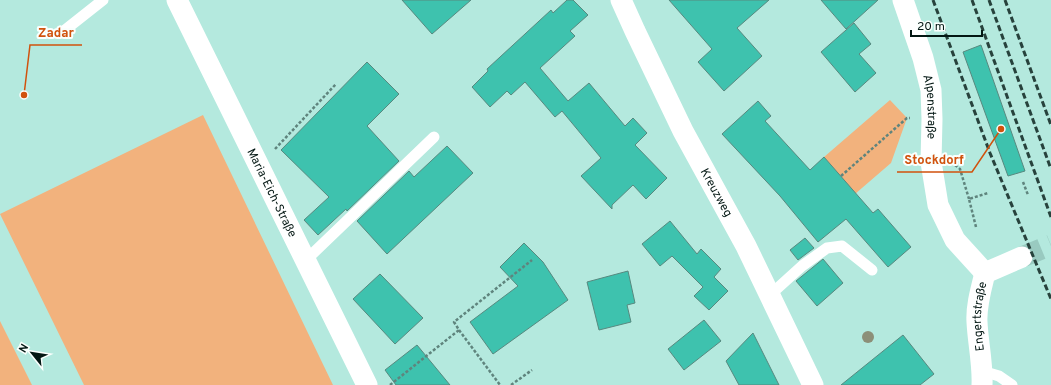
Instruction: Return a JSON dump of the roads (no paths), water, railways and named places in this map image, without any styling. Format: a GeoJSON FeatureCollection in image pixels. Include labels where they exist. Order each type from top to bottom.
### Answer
{"type":"FeatureCollection","features":[{"type":"Feature","properties":{"kind":"street","name":"Maria-Eich-Straße"},"geometry":{"type":"LineString","coordinates":[[177,0],[367,385]]}},
{"type":"Feature","properties":{"kind":"street","name":"Kreuzweg"},"geometry":{"type":"LineString","coordinates":[[621,0],[683,130],[746,246],[813,385]]}},
{"type":"Feature","properties":{"kind":"street","name":"Alpenstraße"},"geometry":{"type":"LineString","coordinates":[[903,0],[923,58],[931,90],[931,162],[938,205],[955,240],[985,273]]}},
{"type":"Feature","properties":{"kind":"street"},"geometry":{"type":"LineString","coordinates":[[985,273],[1022,257]]}},
{"type":"Feature","properties":{"kind":"street","name":"Engertstraße"},"geometry":{"type":"LineString","coordinates":[[982,378],[977,322],[978,305],[985,273]]}},
{"type":"Feature","properties":{"kind":"lane"},"geometry":{"type":"LineString","coordinates":[[64,30],[104,0]]}},
{"type":"Feature","properties":{"kind":"lane"},"geometry":{"type":"LineString","coordinates":[[306,260],[434,137]]}},
{"type":"Feature","properties":{"kind":"lane"},"geometry":{"type":"LineString","coordinates":[[770,295],[802,266],[827,248],[842,246],[872,270]]}},
{"type":"Feature","properties":{"kind":"lane"},"geometry":{"type":"LineString","coordinates":[[982,378],[999,376],[1012,385]]}},
{"type":"Feature","properties":{"kind":"tunnel"},"geometry":{"type":"LineString","coordinates":[[1022,257],[1051,245]]}},
{"type":"Feature","properties":{"kind":"railway"},"geometry":{"type":"LineString","coordinates":[[933,0],[990,153],[1051,299]]}},
{"type":"Feature","properties":{"kind":"railway"},"geometry":{"type":"LineString","coordinates":[[972,0],[1051,217]]}},
{"type":"Feature","properties":{"kind":"railway"},"geometry":{"type":"LineString","coordinates":[[989,0],[1051,169]]}},
{"type":"Feature","properties":{"kind":"railway"},"geometry":{"type":"LineString","coordinates":[[1005,0],[1051,125]]}},
{"type":"Feature","properties":{"kind":"place","name":"Zadar"},"geometry":{"type":"Point","coordinates":[24,95]}},
{"type":"Feature","properties":{"kind":"place","name":"Stockdorf"},"geometry":{"type":"Point","coordinates":[1001,129]}}]}
